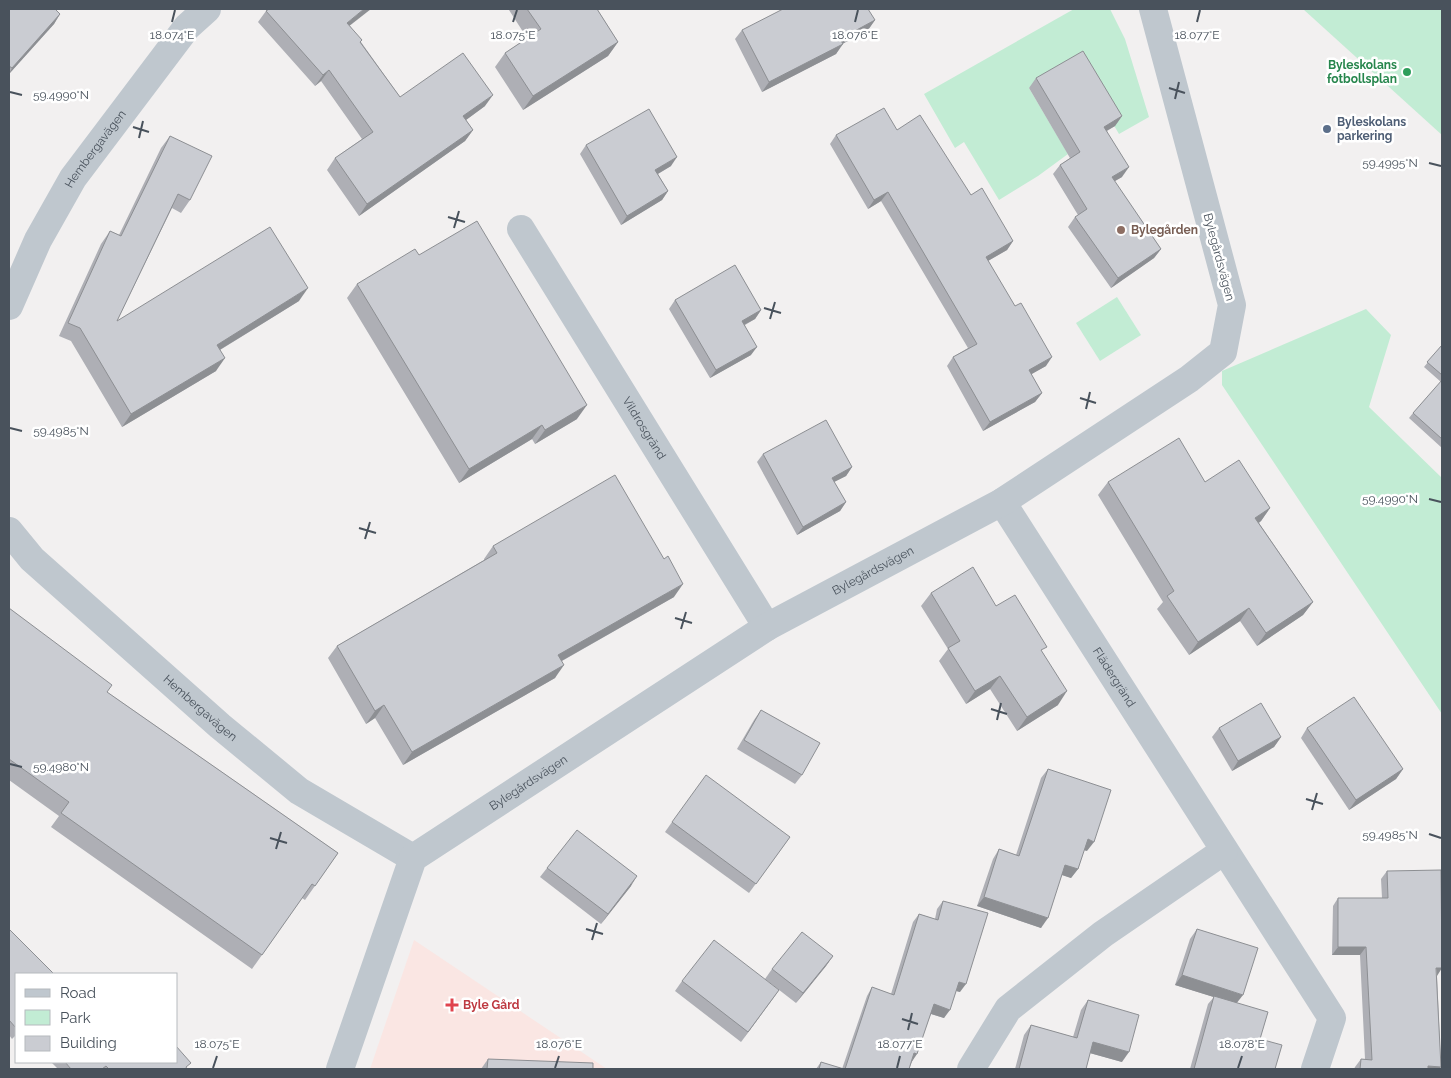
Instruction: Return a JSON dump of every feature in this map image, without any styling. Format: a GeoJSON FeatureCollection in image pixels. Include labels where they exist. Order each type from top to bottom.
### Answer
{"type":"FeatureCollection","features":[{"type":"Feature","properties":{"kind":"street","name":"Hembergavägen"},"geometry":{"type":"LineString","coordinates":[[9,306],[38,240],[73,178],[187,27],[207,9]]}},
{"type":"Feature","properties":{"kind":"street","name":"Bylegårdsvägen"},"geometry":{"type":"LineString","coordinates":[[413,858],[767,627],[1002,502],[1190,380],[1223,352],[1232,305],[1153,9]]}},
{"type":"Feature","properties":{"kind":"street","name":"Vildrosgränd"},"geometry":{"type":"LineString","coordinates":[[521,229],[767,627]]}},
{"type":"Feature","properties":{"kind":"street","name":"Flädergränd"},"geometry":{"type":"LineString","coordinates":[[1002,502],[1332,1018],[1315,1069]]}},
{"type":"Feature","properties":{"kind":"street","name":"Hembergavägen"},"geometry":{"type":"LineString","coordinates":[[9,531],[32,559],[220,726],[299,791],[413,858]]}},
{"type":"Feature","properties":{"kind":"street"},"geometry":{"type":"LineString","coordinates":[[971,1069],[1008,1009],[1103,934],[1224,851]]}},
{"type":"Feature","properties":{"kind":"street"},"geometry":{"type":"LineString","coordinates":[[340,1069],[413,858]]}},
{"type":"Feature","properties":{"kind":"shaded area","name":"Byle Gård"},"geometry":{"type":"Polygon","coordinates":[[[414,940],[607,1069],[370,1069],[414,940]]]}},
{"type":"Feature","properties":{"kind":"green space"},"geometry":{"type":"Polygon","coordinates":[[[1074,9],[1110,9],[1125,39],[1149,117],[1119,134],[1076,61],[1029,88],[1068,154],[1038,176],[999,200],[964,142],[955,148],[924,94],[1074,9]]]}},
{"type":"Feature","properties":{"kind":"green space","name":"Byleskolans fotbollsplan"},"geometry":{"type":"Polygon","coordinates":[[[1303,9],[1442,9],[1442,135],[1303,9]]]}},
{"type":"Feature","properties":{"kind":"green space"},"geometry":{"type":"Polygon","coordinates":[[[1117,297],[1141,335],[1100,361],[1076,323],[1117,297]]]}},
{"type":"Feature","properties":{"kind":"green space"},"geometry":{"type":"Polygon","coordinates":[[[1366,309],[1391,335],[1369,407],[1442,478],[1442,714],[1222,385],[1222,371],[1366,309]]]}},
{"type":"Feature","properties":{"kind":"building"},"geometry":{"type":"Polygon","coordinates":[[[9,9],[55,9],[60,14],[12,68],[9,66],[9,9]]]}},
{"type":"Feature","properties":{"kind":"building"},"geometry":{"type":"Polygon","coordinates":[[[269,9],[364,9],[347,23],[362,40],[360,42],[400,97],[463,53],[493,95],[463,116],[473,130],[367,204],[335,158],[373,132],[329,70],[323,75],[266,11],[269,9]]]}},
{"type":"Feature","properties":{"kind":"building"},"geometry":{"type":"Polygon","coordinates":[[[527,9],[597,9],[618,42],[533,96],[505,53],[541,29],[527,9]]]}},
{"type":"Feature","properties":{"kind":"building"},"geometry":{"type":"Polygon","coordinates":[[[783,9],[868,9],[875,20],[840,39],[843,44],[769,82],[742,30],[783,9]]]}},
{"type":"Feature","properties":{"kind":"building"},"geometry":{"type":"Polygon","coordinates":[[[1083,51],[1122,116],[1104,127],[1129,167],[1112,177],[1161,249],[1118,278],[1075,217],[1087,209],[1060,165],[1080,152],[1036,78],[1083,51]]]}},
{"type":"Feature","properties":{"kind":"building"},"geometry":{"type":"Polygon","coordinates":[[[884,108],[897,130],[920,115],[971,195],[982,188],[1013,241],[986,257],[1015,306],[1021,303],[1052,357],[1029,370],[1042,393],[990,422],[953,357],[977,344],[888,192],[874,200],[836,135],[884,108]]]}},
{"type":"Feature","properties":{"kind":"building"},"geometry":{"type":"Polygon","coordinates":[[[649,109],[677,157],[655,170],[668,191],[627,216],[586,145],[649,109]]]}},
{"type":"Feature","properties":{"kind":"building"},"geometry":{"type":"Polygon","coordinates":[[[170,136],[212,156],[190,200],[178,194],[117,321],[270,227],[308,288],[217,345],[225,358],[131,414],[80,328],[68,323],[110,231],[121,236],[170,136]]]}},
{"type":"Feature","properties":{"kind":"building"},"geometry":{"type":"Polygon","coordinates":[[[477,221],[587,405],[545,430],[542,425],[469,469],[357,284],[415,249],[419,255],[477,221]]]}},
{"type":"Feature","properties":{"kind":"building"},"geometry":{"type":"Polygon","coordinates":[[[735,265],[761,310],[742,321],[757,347],[716,370],[675,300],[735,265]]]}},
{"type":"Feature","properties":{"kind":"building"},"geometry":{"type":"Polygon","coordinates":[[[1442,345],[1442,375],[1427,362],[1442,345]]]}},
{"type":"Feature","properties":{"kind":"building"},"geometry":{"type":"Polygon","coordinates":[[[1442,380],[1442,439],[1413,413],[1442,380]]]}},
{"type":"Feature","properties":{"kind":"building"},"geometry":{"type":"Polygon","coordinates":[[[826,420],[852,467],[832,478],[846,502],[803,527],[763,454],[826,420]]]}},
{"type":"Feature","properties":{"kind":"building"},"geometry":{"type":"Polygon","coordinates":[[[1179,438],[1205,482],[1239,460],[1270,508],[1255,518],[1313,602],[1266,633],[1249,608],[1198,642],[1167,596],[1174,591],[1108,482],[1179,438]]]}},
{"type":"Feature","properties":{"kind":"building"},"geometry":{"type":"Polygon","coordinates":[[[615,475],[664,559],[668,556],[683,584],[558,655],[564,665],[412,752],[384,705],[375,711],[337,646],[497,553],[493,546],[615,475]]]}},
{"type":"Feature","properties":{"kind":"building"},"geometry":{"type":"Polygon","coordinates":[[[973,567],[996,606],[1015,595],[1047,647],[1041,650],[1067,691],[1027,717],[1000,676],[975,691],[948,648],[960,641],[931,593],[973,567]]]}},
{"type":"Feature","properties":{"kind":"building"},"geometry":{"type":"Polygon","coordinates":[[[9,608],[112,685],[107,692],[338,853],[315,886],[312,884],[262,955],[61,813],[69,802],[9,759],[9,608]]]}},
{"type":"Feature","properties":{"kind":"building"},"geometry":{"type":"Polygon","coordinates":[[[1354,697],[1403,769],[1356,800],[1307,728],[1354,697]]]}},
{"type":"Feature","properties":{"kind":"building"},"geometry":{"type":"Polygon","coordinates":[[[1261,703],[1281,737],[1238,761],[1219,728],[1261,703]]]}},
{"type":"Feature","properties":{"kind":"building"},"geometry":{"type":"Polygon","coordinates":[[[761,710],[820,743],[802,775],[744,740],[761,710]]]}},
{"type":"Feature","properties":{"kind":"building"},"geometry":{"type":"Polygon","coordinates":[[[1048,769],[1111,790],[1094,842],[1088,839],[1078,869],[1065,865],[1048,918],[984,897],[999,849],[1019,856],[1048,769]]]}},
{"type":"Feature","properties":{"kind":"building"},"geometry":{"type":"Polygon","coordinates":[[[706,775],[790,837],[756,884],[672,822],[706,775]]]}},
{"type":"Feature","properties":{"kind":"building"},"geometry":{"type":"Polygon","coordinates":[[[577,830],[637,876],[608,914],[547,868],[577,830]]]}},
{"type":"Feature","properties":{"kind":"building"},"geometry":{"type":"Polygon","coordinates":[[[1441,870],[1442,968],[1436,968],[1441,1067],[1428,1066],[1428,1069],[1360,1069],[1361,1059],[1372,1060],[1366,947],[1338,947],[1338,898],[1388,898],[1387,871],[1441,870]]]}},
{"type":"Feature","properties":{"kind":"building"},"geometry":{"type":"Polygon","coordinates":[[[943,901],[988,913],[966,984],[959,982],[950,1010],[934,1004],[917,1054],[914,1053],[909,1069],[845,1069],[872,987],[894,995],[919,914],[938,920],[943,901]]]}},
{"type":"Feature","properties":{"kind":"building"},"geometry":{"type":"Polygon","coordinates":[[[9,929],[53,973],[15,973],[15,1027],[9,1020],[9,929]]]}},
{"type":"Feature","properties":{"kind":"building"},"geometry":{"type":"Polygon","coordinates":[[[1197,929],[1258,948],[1243,995],[1182,975],[1197,929]]]}},
{"type":"Feature","properties":{"kind":"building"},"geometry":{"type":"Polygon","coordinates":[[[802,932],[833,956],[803,993],[772,969],[802,932]]]}},
{"type":"Feature","properties":{"kind":"building"},"geometry":{"type":"Polygon","coordinates":[[[714,940],[779,990],[748,1032],[682,981],[714,940]]]}},
{"type":"Feature","properties":{"kind":"building"},"geometry":{"type":"Polygon","coordinates":[[[1214,996],[1268,1012],[1260,1039],[1282,1045],[1275,1069],[1194,1069],[1214,996]]]}},
{"type":"Feature","properties":{"kind":"building"},"geometry":{"type":"Polygon","coordinates":[[[1088,1000],[1139,1015],[1129,1052],[1093,1042],[1086,1069],[1019,1069],[1031,1025],[1077,1038],[1088,1000]]]}},
{"type":"Feature","properties":{"kind":"building"},"geometry":{"type":"Polygon","coordinates":[[[178,1048],[191,1063],[186,1067],[187,1069],[109,1069],[106,1066],[102,1069],[71,1069],[66,1063],[178,1063],[178,1048]]]}},
{"type":"Feature","properties":{"kind":"building"},"geometry":{"type":"Polygon","coordinates":[[[488,1059],[593,1063],[593,1069],[487,1069],[488,1059]]]}},
{"type":"Feature","properties":{"kind":"building"},"geometry":{"type":"Polygon","coordinates":[[[821,1062],[844,1069],[819,1069],[821,1062]]]}},
{"type":"Feature","properties":{"kind":"place","name":"Byleskolans fotbollsplan"},"geometry":{"type":"Point","coordinates":[1407,72]}},
{"type":"Feature","properties":{"kind":"place","name":"Byleskolans parkering"},"geometry":{"type":"Point","coordinates":[1327,129]}},
{"type":"Feature","properties":{"kind":"place","name":"Bylegården"},"geometry":{"type":"Point","coordinates":[1121,230]}},
{"type":"Feature","properties":{"kind":"place","name":"Byle Gård"},"geometry":{"type":"Point","coordinates":[452,1005]}}]}
